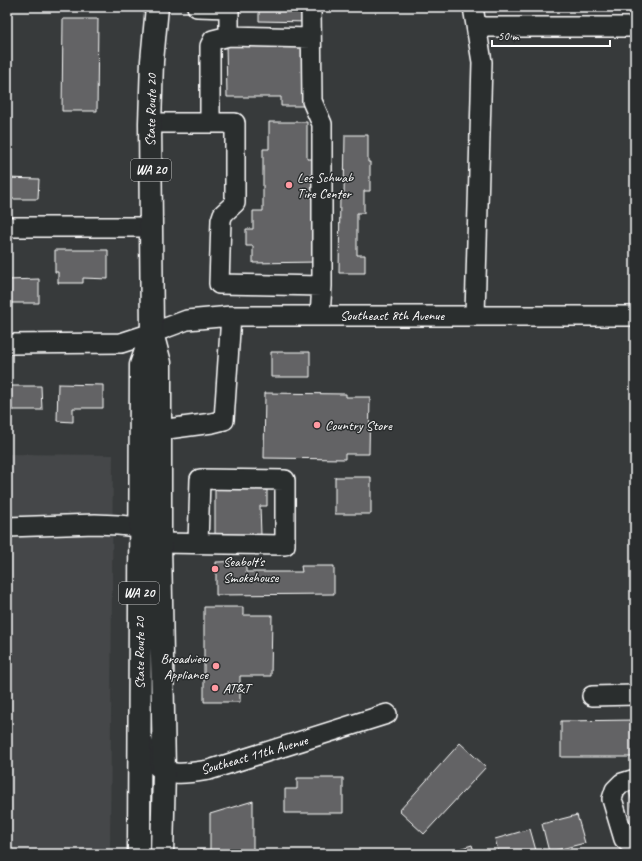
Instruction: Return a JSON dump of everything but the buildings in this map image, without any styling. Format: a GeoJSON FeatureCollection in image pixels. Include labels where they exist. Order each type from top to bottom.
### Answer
{"type":"FeatureCollection","features":[{"type":"Feature","properties":{"kind":"main road","name":"State Route 20"},"geometry":{"type":"LineString","coordinates":[[157,7],[152,61],[150,123],[152,333],[160,363],[160,543],[164,771],[162,854]]}},
{"type":"Feature","properties":{"kind":"main road","name":"State Route 20"},"geometry":{"type":"LineString","coordinates":[[139,854],[139,527],[141,366],[152,333]]}},
{"type":"Feature","properties":{"kind":"street"},"geometry":{"type":"LineString","coordinates":[[197,7],[229,7],[229,36]]}},
{"type":"Feature","properties":{"kind":"street"},"geometry":{"type":"LineString","coordinates":[[311,7],[312,101],[322,124],[322,286],[320,315]]}},
{"type":"Feature","properties":{"kind":"street"},"geometry":{"type":"LineString","coordinates":[[473,7],[482,62],[475,316]]}},
{"type":"Feature","properties":{"kind":"street"},"geometry":{"type":"LineString","coordinates":[[477,27],[635,27]]}},
{"type":"Feature","properties":{"kind":"street"},"geometry":{"type":"LineString","coordinates":[[210,122],[210,46],[213,40],[229,36],[311,38]]}},
{"type":"Feature","properties":{"kind":"street"},"geometry":{"type":"LineString","coordinates":[[150,123],[235,123],[235,203],[223,214],[220,220],[220,284],[322,286]]}},
{"type":"Feature","properties":{"kind":"street"},"geometry":{"type":"LineString","coordinates":[[7,227],[151,227]]}},
{"type":"Feature","properties":{"kind":"street"},"geometry":{"type":"LineString","coordinates":[[160,430],[224,420],[231,316]]}},
{"type":"Feature","properties":{"kind":"street","name":"Southeast 8th Avenue"},"geometry":{"type":"LineString","coordinates":[[7,344],[121,343],[187,320],[231,316],[635,316]]}},
{"type":"Feature","properties":{"kind":"street"},"geometry":{"type":"LineString","coordinates":[[160,543],[198,544],[285,544],[285,480],[200,479],[198,544]]}},
{"type":"Feature","properties":{"kind":"street"},"geometry":{"type":"LineString","coordinates":[[7,527],[95,524],[139,527],[151,537],[161,586]]}},
{"type":"Feature","properties":{"kind":"street"},"geometry":{"type":"LineString","coordinates":[[592,696],[635,695]]}},
{"type":"Feature","properties":{"kind":"street","name":"Southeast 11th Avenue"},"geometry":{"type":"LineString","coordinates":[[164,771],[181,774],[209,770],[387,714]]}},
{"type":"Feature","properties":{"kind":"street"},"geometry":{"type":"LineString","coordinates":[[139,733],[152,762],[164,771]]}},
{"type":"Feature","properties":{"kind":"street"},"geometry":{"type":"LineString","coordinates":[[635,779],[622,783],[615,790],[612,799],[624,839],[631,845],[635,846]]}},
{"type":"Feature","properties":{"kind":"shaded area"},"geometry":{"type":"Polygon","coordinates":[[[7,454],[113,455],[110,854],[7,854],[7,454]]]}},
{"type":"Feature","properties":{"kind":"place","name":"Les Schwab Tire Center"},"geometry":{"type":"Point","coordinates":[289,185]}},
{"type":"Feature","properties":{"kind":"place","name":"Country Store"},"geometry":{"type":"Point","coordinates":[317,425]}},
{"type":"Feature","properties":{"kind":"place","name":"Seabolt's Smokehouse"},"geometry":{"type":"Point","coordinates":[215,569]}},
{"type":"Feature","properties":{"kind":"place","name":"Broadview Appliance"},"geometry":{"type":"Point","coordinates":[216,666]}},
{"type":"Feature","properties":{"kind":"place","name":"AT&T"},"geometry":{"type":"Point","coordinates":[215,688]}}]}
